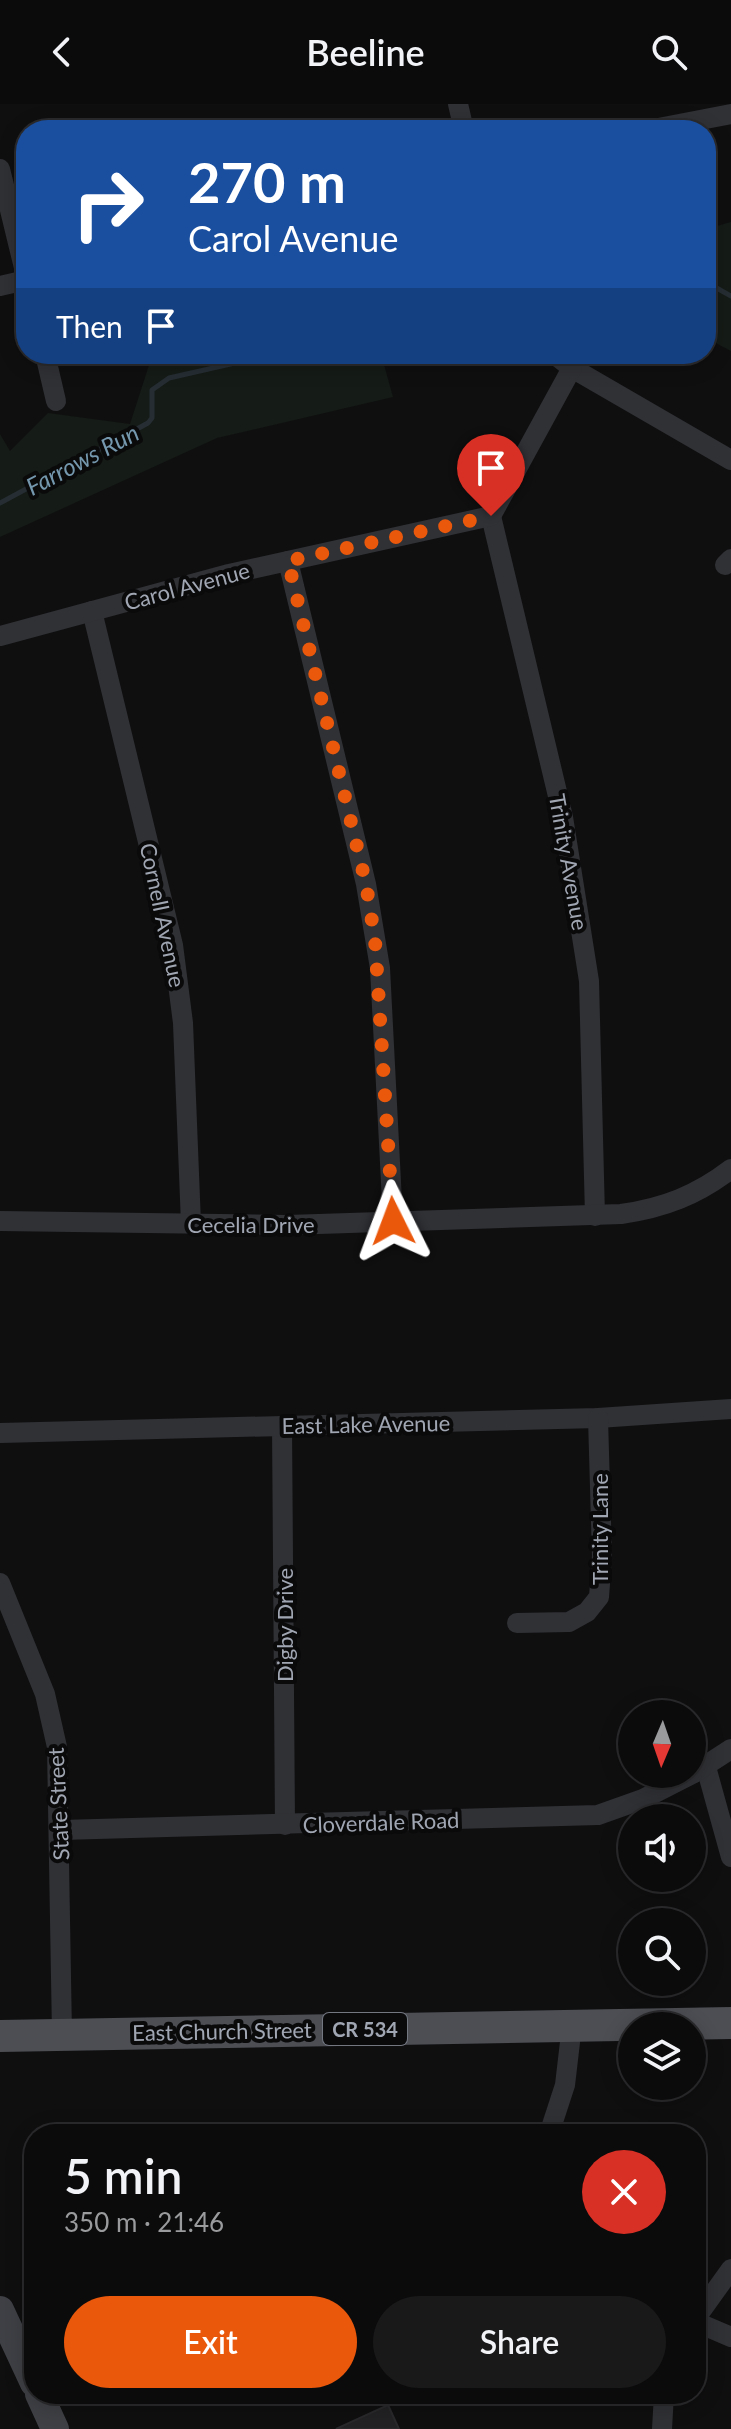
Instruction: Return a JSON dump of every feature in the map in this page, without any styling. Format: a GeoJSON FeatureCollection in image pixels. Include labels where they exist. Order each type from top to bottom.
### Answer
{"type":"FeatureCollection","features":[{"type":"Feature","properties":{"kind":"main road","name":"East Church Street"},"geometry":{"type":"LineString","coordinates":[[0,2036],[731,2023]]}},
{"type":"Feature","properties":{"kind":"main road"},"geometry":{"type":"LineString","coordinates":[[0,2310],[24,2362]]}},
{"type":"Feature","properties":{"kind":"main road"},"geometry":{"type":"LineString","coordinates":[[44,2404],[55,2429]]}},
{"type":"Feature","properties":{"kind":"street"},"geometry":{"type":"LineString","coordinates":[[700,120],[731,114]]}},
{"type":"Feature","properties":{"kind":"street"},"geometry":{"type":"LineString","coordinates":[[0,169],[16,236]]}},
{"type":"Feature","properties":{"kind":"street"},"geometry":{"type":"LineString","coordinates":[[47,364],[56,401]]}},
{"type":"Feature","properties":{"kind":"street"},"geometry":{"type":"LineString","coordinates":[[567,364],[731,460]]}},
{"type":"Feature","properties":{"kind":"street"},"geometry":{"type":"LineString","coordinates":[[491,516],[572,368]]}},
{"type":"Feature","properties":{"kind":"street","name":"Carol Avenue"},"geometry":{"type":"LineString","coordinates":[[0,636],[288,561],[491,516]]}},
{"type":"Feature","properties":{"kind":"street","name":"Trinity Avenue"},"geometry":{"type":"LineString","coordinates":[[491,516],[563,817],[589,981],[595,1216]]}},
{"type":"Feature","properties":{"kind":"street"},"geometry":{"type":"LineString","coordinates":[[288,561],[366,884],[375,940],[393,1221]]}},
{"type":"Feature","properties":{"kind":"street","name":"Cornell Avenue"},"geometry":{"type":"LineString","coordinates":[[92,611],[173,945],[183,1023],[191,1224]]}},
{"type":"Feature","properties":{"kind":"street","name":"Cecelia Drive"},"geometry":{"type":"LineString","coordinates":[[0,1221],[288,1225],[595,1216],[646,1211],[676,1203],[705,1189],[731,1169]]}},
{"type":"Feature","properties":{"kind":"street","name":"East Lake Avenue"},"geometry":{"type":"LineString","coordinates":[[0,1433],[598,1418],[731,1409]]}},
{"type":"Feature","properties":{"kind":"street","name":"Trinity Lane"},"geometry":{"type":"LineString","coordinates":[[517,1623],[569,1622],[587,1612],[599,1597],[602,1556],[598,1418]]}},
{"type":"Feature","properties":{"kind":"street","name":"Digby Drive"},"geometry":{"type":"LineString","coordinates":[[282,1426],[285,1825]]}},
{"type":"Feature","properties":{"kind":"street","name":"State Street"},"geometry":{"type":"LineString","coordinates":[[0,1583],[45,1694],[57,1747],[61,1830],[62,2034]]}},
{"type":"Feature","properties":{"kind":"street","name":"Cloverdale Road"},"geometry":{"type":"LineString","coordinates":[[706,1766],[731,1749]]}},
{"type":"Feature","properties":{"kind":"street","name":"Cloverdale Road"},"geometry":{"type":"LineString","coordinates":[[61,1830],[598,1815],[665,1788]]}},
{"type":"Feature","properties":{"kind":"street"},"geometry":{"type":"LineString","coordinates":[[703,1788],[731,1857]]}},
{"type":"Feature","properties":{"kind":"street"},"geometry":{"type":"LineString","coordinates":[[552,2124],[565,2085],[572,2025]]}},
{"type":"Feature","properties":{"kind":"street"},"geometry":{"type":"LineString","coordinates":[[706,2305],[731,2269]]}},
{"type":"Feature","properties":{"kind":"street"},"geometry":{"type":"LineString","coordinates":[[706,2325],[731,2337]]}},
{"type":"Feature","properties":{"kind":"street"},"geometry":{"type":"LineString","coordinates":[[662,2429],[663,2404]]}},
{"type":"Feature","properties":{"kind":"shaded area"},"geometry":{"type":"Polygon","coordinates":[[[731,222],[731,351],[716,343],[716,226],[731,222]]]}},
{"type":"Feature","properties":{"kind":"shaded area"},"geometry":{"type":"Polygon","coordinates":[[[384,364],[393,397],[217,438],[0,537],[0,434],[10,451],[48,413],[130,424],[149,365],[384,364]]]}},
{"type":"Feature","properties":{"kind":"building"},"geometry":{"type":"Polygon","coordinates":[[[388,2405],[399,2429],[336,2429],[388,2405]]]}},
{"type":"Feature","properties":{"kind":"waterway","name":"Farrows Run"},"geometry":{"type":"LineString","coordinates":[[716,288],[731,296]]}},
{"type":"Feature","properties":{"kind":"waterway","name":"Farrows Run"},"geometry":{"type":"LineString","coordinates":[[0,503],[148,423],[152,418],[152,390],[169,378],[231,364]]}},
{"type":"Feature","properties":{"kind":"route"},"geometry":{"type":"LineString","coordinates":[[393,1221],[380,968],[366,884],[288,561],[491,516]]}}]}
